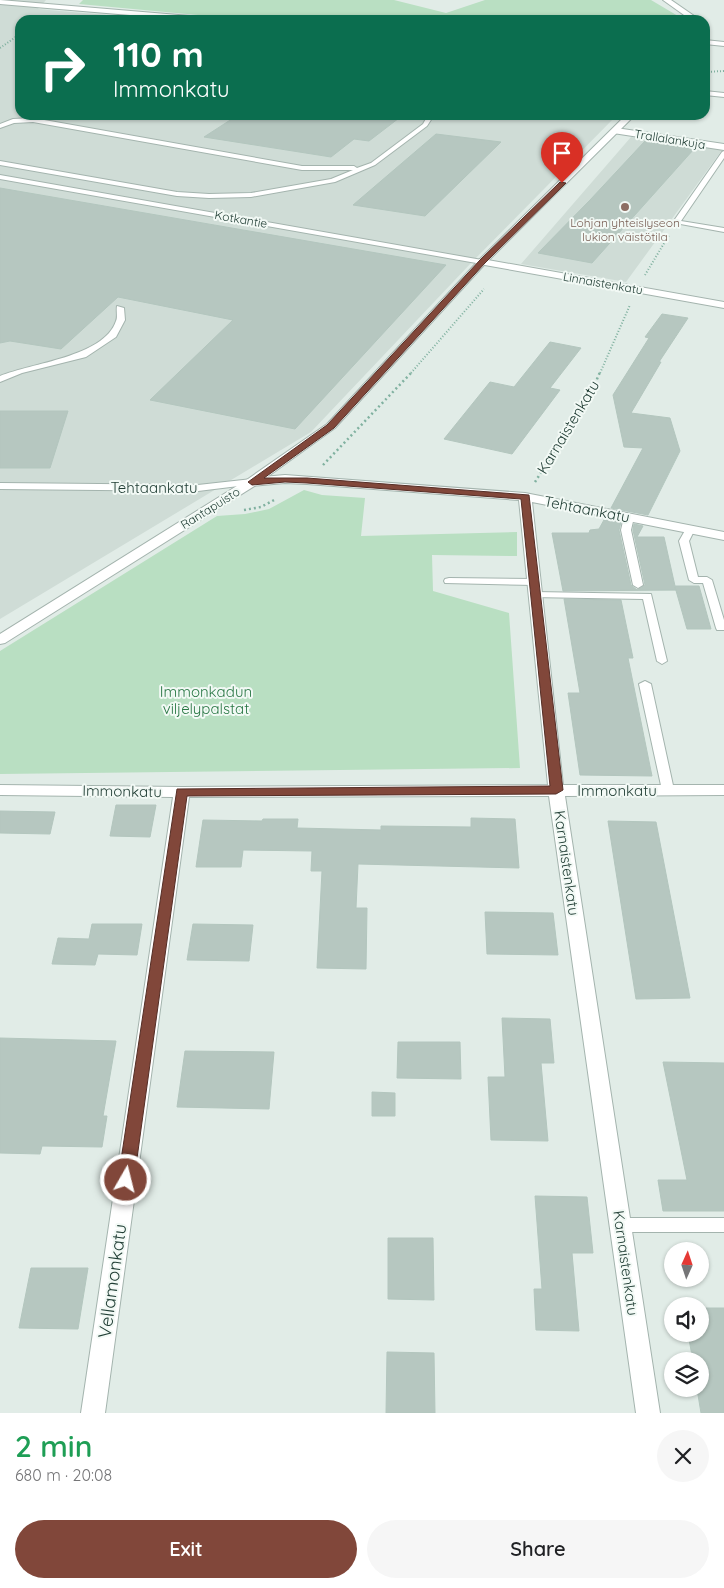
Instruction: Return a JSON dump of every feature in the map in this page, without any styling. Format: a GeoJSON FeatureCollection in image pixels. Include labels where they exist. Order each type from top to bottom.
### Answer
{"type":"FeatureCollection","features":[{"type":"Feature","properties":{"kind":"street"},"geometry":{"type":"LineString","coordinates":[[666,0],[688,15]]}},
{"type":"Feature","properties":{"kind":"street"},"geometry":{"type":"LineString","coordinates":[[0,2],[155,15]]}},
{"type":"Feature","properties":{"kind":"street"},"geometry":{"type":"LineString","coordinates":[[710,43],[724,44]]}},
{"type":"Feature","properties":{"kind":"street","name":"Rantapuisto"},"geometry":{"type":"LineString","coordinates":[[0,640],[252,482],[331,426],[482,262],[626,120]]}},
{"type":"Feature","properties":{"kind":"street","name":"Trallalankuja"},"geometry":{"type":"LineString","coordinates":[[616,131],[724,147]]}},
{"type":"Feature","properties":{"kind":"street","name":"Linnaistenkatu"},"geometry":{"type":"LineString","coordinates":[[482,262],[724,305]]}},
{"type":"Feature","properties":{"kind":"street","name":"Tehtaankatu"},"geometry":{"type":"LineString","coordinates":[[252,482],[285,479],[307,480],[526,497],[724,536]]}},
{"type":"Feature","properties":{"kind":"street","name":"Karnaistenkatu"},"geometry":{"type":"LineString","coordinates":[[526,497],[556,790],[648,1413]]}},
{"type":"Feature","properties":{"kind":"street","name":"Immonkatu"},"geometry":{"type":"LineString","coordinates":[[0,790],[182,792],[724,790]]}},
{"type":"Feature","properties":{"kind":"street","name":"Vellamonkatu"},"geometry":{"type":"LineString","coordinates":[[93,1413],[182,792]]}},
{"type":"Feature","properties":{"kind":"lane"},"geometry":{"type":"LineString","coordinates":[[710,94],[724,96]]}},
{"type":"Feature","properties":{"kind":"lane"},"geometry":{"type":"LineString","coordinates":[[0,126],[13,121],[33,120],[302,168],[346,169],[372,164]]}},
{"type":"Feature","properties":{"kind":"lane"},"geometry":{"type":"LineString","coordinates":[[0,162],[177,194],[210,196],[251,195],[333,181],[372,164],[425,125],[428,120]]}},
{"type":"Feature","properties":{"kind":"lane"},"geometry":{"type":"LineString","coordinates":[[724,153],[677,222],[724,230]]}},
{"type":"Feature","properties":{"kind":"lane","name":"Kotkantie"},"geometry":{"type":"LineString","coordinates":[[0,177],[482,262]]}},
{"type":"Feature","properties":{"kind":"lane"},"geometry":{"type":"LineString","coordinates":[[0,378],[83,355],[113,335],[121,320],[120,308]]}},
{"type":"Feature","properties":{"kind":"lane","name":"Tehtaankatu"},"geometry":{"type":"LineString","coordinates":[[0,486],[198,488],[252,482]]}},
{"type":"Feature","properties":{"kind":"lane"},"geometry":{"type":"LineString","coordinates":[[629,517],[626,530],[638,585]]}},
{"type":"Feature","properties":{"kind":"lane"},"geometry":{"type":"LineString","coordinates":[[690,529],[684,541],[694,580],[707,580],[721,628]]}},
{"type":"Feature","properties":{"kind":"lane"},"geometry":{"type":"LineString","coordinates":[[448,581],[647,596],[662,661]]}},
{"type":"Feature","properties":{"kind":"lane"},"geometry":{"type":"LineString","coordinates":[[644,684],[668,790]]}},
{"type":"Feature","properties":{"kind":"lane"},"geometry":{"type":"LineString","coordinates":[[620,1225],[724,1225]]}},
{"type":"Feature","properties":{"kind":"path"},"geometry":{"type":"LineString","coordinates":[[0,48],[15,38]]}},
{"type":"Feature","properties":{"kind":"path"},"geometry":{"type":"LineString","coordinates":[[710,71],[724,70]]}},
{"type":"Feature","properties":{"kind":"path","name":"Karnaistenkatu"},"geometry":{"type":"LineString","coordinates":[[526,497],[592,391],[637,289],[677,222]]}},
{"type":"Feature","properties":{"kind":"shaded area"},"geometry":{"type":"Polygon","coordinates":[[[0,0],[46,0],[38,9],[107,15],[15,15],[15,120],[612,120],[471,263],[311,432],[0,619],[0,0]]]}},
{"type":"Feature","properties":{"kind":"shaded area","name":"Lohjan yhteislyseon lukion väistötila"},"geometry":{"type":"Polygon","coordinates":[[[631,137],[722,150],[626,282],[521,264],[631,137]]]}},
{"type":"Feature","properties":{"kind":"green space"},"geometry":{"type":"Polygon","coordinates":[[[83,0],[394,0],[446,13],[485,0],[651,0],[676,15],[198,15],[79,4],[83,0]]]}},
{"type":"Feature","properties":{"kind":"green space","name":"Immonkadun viljelypalstat"},"geometry":{"type":"Polygon","coordinates":[[[304,490],[322,495],[365,498],[361,536],[517,532],[517,556],[432,555],[433,591],[509,613],[520,768],[0,774],[0,651],[217,516],[245,514],[269,509],[304,490]]]}},
{"type":"Feature","properties":{"kind":"building"},"geometry":{"type":"Polygon","coordinates":[[[230,120],[396,120],[369,141],[354,139],[331,157],[204,137],[230,120]]]}},
{"type":"Feature","properties":{"kind":"building"},"geometry":{"type":"Polygon","coordinates":[[[436,134],[501,142],[425,216],[353,205],[436,134]]]}},
{"type":"Feature","properties":{"kind":"building"},"geometry":{"type":"Polygon","coordinates":[[[645,141],[694,149],[592,263],[538,253],[590,200],[645,141]]]}},
{"type":"Feature","properties":{"kind":"building"},"geometry":{"type":"Polygon","coordinates":[[[0,188],[446,265],[295,429],[150,400],[233,320],[118,297],[61,349],[10,341],[0,343],[0,188]]]}},
{"type":"Feature","properties":{"kind":"building"},"geometry":{"type":"Polygon","coordinates":[[[662,314],[688,318],[659,362],[661,362],[631,413],[670,418],[680,451],[648,515],[611,508],[643,448],[624,447],[613,395],[649,338],[645,337],[662,314]]]}},
{"type":"Feature","properties":{"kind":"building"},"geometry":{"type":"Polygon","coordinates":[[[550,342],[581,348],[550,388],[560,390],[512,454],[444,439],[490,382],[514,387],[550,342]]]}},
{"type":"Feature","properties":{"kind":"building"},"geometry":{"type":"Polygon","coordinates":[[[0,411],[68,411],[50,468],[0,468],[0,411]]]}},
{"type":"Feature","properties":{"kind":"building"},"geometry":{"type":"Polygon","coordinates":[[[605,518],[621,522],[619,530],[631,585],[637,590],[645,585],[633,530],[634,524],[643,526],[637,537],[664,537],[675,586],[699,586],[711,629],[687,629],[676,590],[563,591],[552,533],[589,533],[590,530],[599,529],[605,518]]]}},
{"type":"Feature","properties":{"kind":"building"},"geometry":{"type":"Polygon","coordinates":[[[564,599],[621,600],[633,658],[628,658],[652,776],[580,775],[568,693],[580,693],[564,599]]]}},
{"type":"Feature","properties":{"kind":"building"},"geometry":{"type":"Polygon","coordinates":[[[116,805],[156,805],[150,837],[110,836],[116,805]]]}},
{"type":"Feature","properties":{"kind":"building"},"geometry":{"type":"Polygon","coordinates":[[[0,811],[55,812],[50,834],[0,833],[0,811]]]}},
{"type":"Feature","properties":{"kind":"building"},"geometry":{"type":"Polygon","coordinates":[[[471,818],[515,819],[519,868],[358,864],[356,908],[367,908],[366,969],[317,968],[322,871],[311,871],[312,851],[243,850],[241,867],[196,867],[203,820],[262,821],[263,819],[298,819],[297,828],[381,830],[381,826],[471,827],[471,818]]]}},
{"type":"Feature","properties":{"kind":"building"},"geometry":{"type":"Polygon","coordinates":[[[608,821],[656,822],[690,998],[636,999],[608,821]]]}},
{"type":"Feature","properties":{"kind":"building"},"geometry":{"type":"Polygon","coordinates":[[[485,912],[553,913],[558,955],[487,954],[485,912]]]}},
{"type":"Feature","properties":{"kind":"building"},"geometry":{"type":"Polygon","coordinates":[[[92,924],[142,924],[137,955],[98,954],[95,965],[52,964],[58,938],[89,939],[92,924]]]}},
{"type":"Feature","properties":{"kind":"building"},"geometry":{"type":"Polygon","coordinates":[[[193,924],[253,925],[249,961],[187,960],[193,924]]]}},
{"type":"Feature","properties":{"kind":"building"},"geometry":{"type":"Polygon","coordinates":[[[502,1018],[550,1019],[554,1063],[541,1063],[548,1141],[491,1140],[488,1077],[505,1077],[502,1018]]]}},
{"type":"Feature","properties":{"kind":"building"},"geometry":{"type":"Polygon","coordinates":[[[0,1038],[116,1041],[103,1116],[107,1116],[102,1147],[42,1146],[40,1154],[0,1153],[0,1038]]]}},
{"type":"Feature","properties":{"kind":"building"},"geometry":{"type":"Polygon","coordinates":[[[398,1042],[460,1042],[461,1079],[397,1078],[398,1042]]]}},
{"type":"Feature","properties":{"kind":"building"},"geometry":{"type":"Polygon","coordinates":[[[185,1051],[274,1052],[269,1109],[177,1107],[185,1051]]]}},
{"type":"Feature","properties":{"kind":"building"},"geometry":{"type":"Polygon","coordinates":[[[663,1062],[724,1063],[724,1211],[663,1211],[658,1180],[687,1180],[663,1062]]]}},
{"type":"Feature","properties":{"kind":"building"},"geometry":{"type":"Polygon","coordinates":[[[372,1092],[395,1093],[395,1116],[372,1116],[372,1092]]]}},
{"type":"Feature","properties":{"kind":"building"},"geometry":{"type":"Polygon","coordinates":[[[535,1196],[587,1197],[593,1253],[572,1253],[579,1331],[536,1330],[534,1289],[542,1289],[535,1196]]]}},
{"type":"Feature","properties":{"kind":"building"},"geometry":{"type":"Polygon","coordinates":[[[388,1238],[433,1238],[434,1300],[388,1299],[388,1238]]]}},
{"type":"Feature","properties":{"kind":"building"},"geometry":{"type":"Polygon","coordinates":[[[31,1268],[88,1268],[78,1329],[19,1328],[31,1268]]]}},
{"type":"Feature","properties":{"kind":"building"},"geometry":{"type":"Polygon","coordinates":[[[709,1308],[724,1308],[724,1413],[701,1413],[698,1397],[709,1397],[709,1352],[691,1352],[689,1342],[709,1342],[709,1308]]]}},
{"type":"Feature","properties":{"kind":"building"},"geometry":{"type":"Polygon","coordinates":[[[387,1352],[434,1353],[435,1413],[386,1413],[387,1352]]]}},
{"type":"Feature","properties":{"kind":"place","name":"Lohjan yhteislyseon lukion väistötila"},"geometry":{"type":"Point","coordinates":[625,207]}},
{"type":"Feature","properties":{"kind":"route"},"geometry":{"type":"LineString","coordinates":[[126,1180],[182,792],[556,790],[526,497],[307,480],[285,479],[252,482],[331,426],[482,262],[562,183]]}}]}
